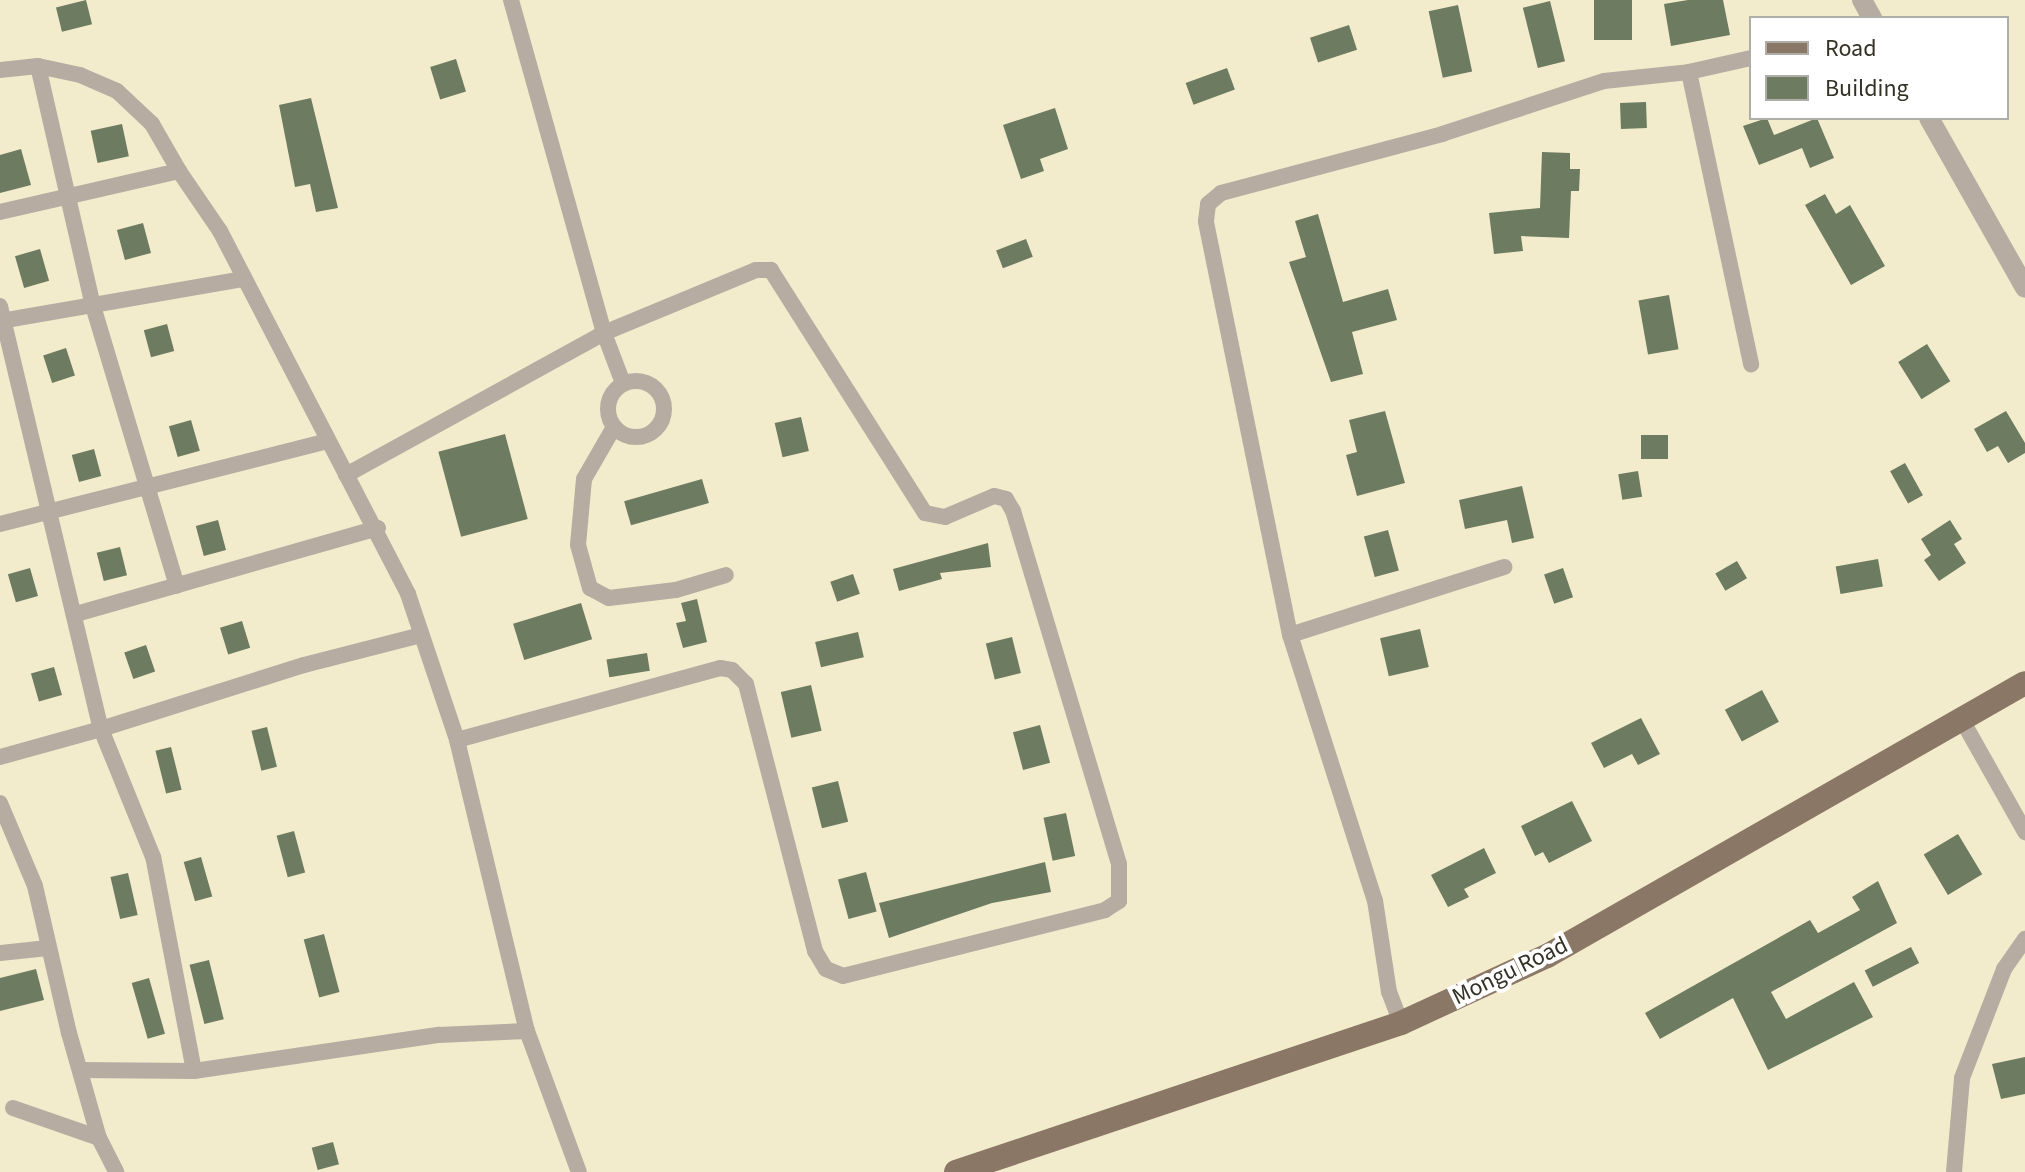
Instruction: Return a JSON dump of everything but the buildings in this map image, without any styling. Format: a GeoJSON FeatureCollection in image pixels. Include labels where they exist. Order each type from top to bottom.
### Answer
{"type":"FeatureCollection","features":[{"type":"Feature","properties":{"kind":"main road","name":"Mongu Road"},"geometry":{"type":"LineString","coordinates":[[956,1172],[1245,1079],[1401,1023],[1547,956],[2025,683]]}},
{"type":"Feature","properties":{"kind":"street"},"geometry":{"type":"LineString","coordinates":[[511,0],[604,333],[623,383]]}},
{"type":"Feature","properties":{"kind":"street"},"geometry":{"type":"LineString","coordinates":[[1401,1023],[1389,992],[1375,901],[1290,635],[1206,221],[1208,204],[1221,193],[1442,134],[1604,81],[1689,72],[1749,58]]}},
{"type":"Feature","properties":{"kind":"street"},"geometry":{"type":"LineString","coordinates":[[38,66],[93,306],[150,484],[177,586]]}},
{"type":"Feature","properties":{"kind":"street"},"geometry":{"type":"LineString","coordinates":[[0,70],[38,66],[80,75],[117,91],[152,124],[179,171],[220,231],[325,442],[378,528],[421,635],[457,740],[527,1031],[579,1172]]}},
{"type":"Feature","properties":{"kind":"street"},"geometry":{"type":"LineString","coordinates":[[1689,72],[1751,364]]}},
{"type":"Feature","properties":{"kind":"street"},"geometry":{"type":"LineString","coordinates":[[1930,120],[2025,288]]}},
{"type":"Feature","properties":{"kind":"street"},"geometry":{"type":"LineString","coordinates":[[0,212],[179,171]]}},
{"type":"Feature","properties":{"kind":"street"},"geometry":{"type":"LineString","coordinates":[[346,475],[604,333],[756,270],[771,270],[782,279],[925,513],[945,517],[994,496],[1006,499],[1119,864],[1119,901],[1105,910],[843,976],[826,969],[815,951],[746,684],[732,670],[720,668],[457,740]]}},
{"type":"Feature","properties":{"kind":"street"},"geometry":{"type":"LineString","coordinates":[[194,1071],[153,857],[101,729],[76,614],[1,316],[93,306],[242,279]]}},
{"type":"Feature","properties":{"kind":"street"},"geometry":{"type":"LineString","coordinates":[[614,427],[634,438],[656,430],[663,421],[665,409],[656,388],[646,382],[623,383]]}},
{"type":"Feature","properties":{"kind":"street"},"geometry":{"type":"LineString","coordinates":[[623,383],[608,403],[614,427],[584,479],[578,545],[590,588],[609,598],[647,594],[726,575]]}},
{"type":"Feature","properties":{"kind":"street"},"geometry":{"type":"LineString","coordinates":[[0,524],[325,442]]}},
{"type":"Feature","properties":{"kind":"street"},"geometry":{"type":"LineString","coordinates":[[76,614],[378,528]]}},
{"type":"Feature","properties":{"kind":"street"},"geometry":{"type":"LineString","coordinates":[[1290,635],[1504,567]]}},
{"type":"Feature","properties":{"kind":"street"},"geometry":{"type":"LineString","coordinates":[[0,757],[101,729],[304,665],[421,635]]}},
{"type":"Feature","properties":{"kind":"street"},"geometry":{"type":"LineString","coordinates":[[1962,720],[2025,832]]}},
{"type":"Feature","properties":{"kind":"street"},"geometry":{"type":"LineString","coordinates":[[0,803],[35,886],[48,948],[99,1138],[116,1172]]}},
{"type":"Feature","properties":{"kind":"street"},"geometry":{"type":"LineString","coordinates":[[1954,1172],[1962,1078],[2004,969],[2025,939]]}},
{"type":"Feature","properties":{"kind":"street"},"geometry":{"type":"LineString","coordinates":[[0,953],[48,948]]}},
{"type":"Feature","properties":{"kind":"street"},"geometry":{"type":"LineString","coordinates":[[80,1070],[194,1071],[439,1035],[527,1031]]}},
{"type":"Feature","properties":{"kind":"street"},"geometry":{"type":"LineString","coordinates":[[13,1108],[99,1138]]}}]}
